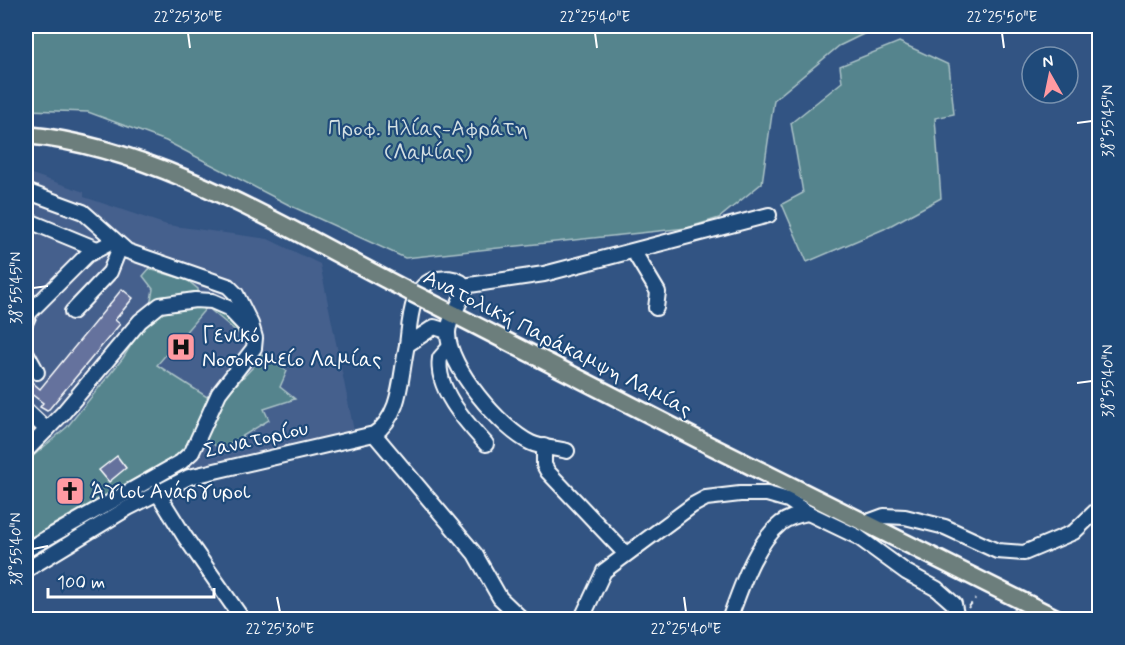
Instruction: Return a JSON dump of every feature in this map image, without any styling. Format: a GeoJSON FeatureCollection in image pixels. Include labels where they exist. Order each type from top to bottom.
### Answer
{"type":"FeatureCollection","features":[{"type":"Feature","properties":{"kind":"main road","name":"Ανατολική Παράκαμψη Λαμίας"},"geometry":{"type":"LineString","coordinates":[[26,135],[84,143],[150,164],[222,196],[430,302],[814,509],[865,523],[1060,620]]}},
{"type":"Feature","properties":{"kind":"street"},"geometry":{"type":"LineString","coordinates":[[26,550],[181,462],[196,443],[219,393],[248,358],[255,341],[244,310],[228,286],[139,256],[117,244],[102,226],[84,212],[27,193]]}},
{"type":"Feature","properties":{"kind":"street"},"geometry":{"type":"LineString","coordinates":[[463,286],[544,274],[769,215]]}},
{"type":"Feature","properties":{"kind":"street"},"geometry":{"type":"LineString","coordinates":[[34,223],[97,249]]}},
{"type":"Feature","properties":{"kind":"street"},"geometry":{"type":"LineString","coordinates":[[26,321],[30,302],[97,249],[117,244]]}},
{"type":"Feature","properties":{"kind":"street"},"geometry":{"type":"LineString","coordinates":[[72,312],[110,272],[117,244]]}},
{"type":"Feature","properties":{"kind":"street"},"geometry":{"type":"LineString","coordinates":[[634,252],[658,292],[656,308]]}},
{"type":"Feature","properties":{"kind":"street"},"geometry":{"type":"LineString","coordinates":[[523,620],[500,598],[475,554],[374,434],[387,424],[395,411],[413,308],[423,285],[434,280],[452,278],[460,282],[463,286],[463,294],[447,331],[448,349],[460,371],[504,422],[523,438],[567,451]]}},
{"type":"Feature","properties":{"kind":"street"},"geometry":{"type":"LineString","coordinates":[[26,451],[47,430],[140,321],[160,305],[195,300],[213,302],[228,308],[249,330],[255,341]]}},
{"type":"Feature","properties":{"kind":"street"},"geometry":{"type":"LineString","coordinates":[[407,345],[435,327],[447,331]]}},
{"type":"Feature","properties":{"kind":"street"},"geometry":{"type":"LineString","coordinates":[[448,349],[442,354],[439,363],[446,386],[461,417],[486,444]]}},
{"type":"Feature","properties":{"kind":"street"},"geometry":{"type":"LineString","coordinates":[[26,352],[37,372]]}},
{"type":"Feature","properties":{"kind":"street"},"geometry":{"type":"LineString","coordinates":[[26,410],[47,430]]}},
{"type":"Feature","properties":{"kind":"street","name":"Σανατορίου"},"geometry":{"type":"LineString","coordinates":[[26,570],[157,492],[189,477],[374,434]]}},
{"type":"Feature","properties":{"kind":"street"},"geometry":{"type":"LineString","coordinates":[[544,446],[544,465],[548,472],[622,550]]}},
{"type":"Feature","properties":{"kind":"street"},"geometry":{"type":"LineString","coordinates":[[181,462],[189,477]]}},
{"type":"Feature","properties":{"kind":"street"},"geometry":{"type":"LineString","coordinates":[[157,492],[185,537],[243,620]]}},
{"type":"Feature","properties":{"kind":"street"},"geometry":{"type":"LineString","coordinates":[[580,620],[604,571],[706,498],[767,494],[814,509],[906,572],[937,589],[954,604],[957,620]]}},
{"type":"Feature","properties":{"kind":"street"},"geometry":{"type":"LineString","coordinates":[[865,523],[884,516],[905,517],[945,527],[997,551],[1024,553],[1074,532],[1100,507]]}},
{"type":"Feature","properties":{"kind":"street"},"geometry":{"type":"LineString","coordinates":[[729,620],[745,578],[777,528],[792,517],[814,509]]}},
{"type":"Feature","properties":{"kind":"shaded area","name":"Γενικό Νοσοκομείο Λαμίας"},"geometry":{"type":"Polygon","coordinates":[[[26,172],[84,192],[84,197],[167,225],[268,239],[320,264],[354,431],[197,467],[149,489],[26,564],[26,172]]]}},
{"type":"Feature","properties":{"kind":"green space","name":"Προφ. Ηλίας-Αφράτη (Λαμίας)"},"geometry":{"type":"Polygon","coordinates":[[[26,26],[880,26],[839,46],[774,100],[762,183],[719,218],[687,228],[405,258],[291,206],[166,141],[88,112],[26,110],[26,26]]]}},
{"type":"Feature","properties":{"kind":"green space"},"geometry":{"type":"Polygon","coordinates":[[[899,42],[949,65],[954,114],[935,118],[941,198],[884,229],[807,262],[782,204],[803,193],[791,123],[842,82],[840,66],[899,42]]]}},
{"type":"Feature","properties":{"kind":"green space"},"geometry":{"type":"Polygon","coordinates":[[[149,269],[187,280],[198,289],[199,303],[226,312],[249,333],[249,342],[207,307],[157,365],[207,397],[219,382],[230,391],[253,367],[258,352],[287,371],[280,387],[295,399],[264,409],[269,420],[220,450],[211,442],[192,438],[177,455],[26,540],[26,462],[67,427],[123,358],[148,318],[153,289],[143,276],[149,269]]]}},
{"type":"Feature","properties":{"kind":"building"},"geometry":{"type":"Polygon","coordinates":[[[122,289],[133,298],[115,320],[120,324],[50,408],[47,411],[40,407],[43,403],[26,390],[26,377],[40,389],[122,289]]]}},
{"type":"Feature","properties":{"kind":"building"},"geometry":{"type":"Polygon","coordinates":[[[117,456],[126,468],[109,482],[99,470],[117,456]]]}},
{"type":"Feature","properties":{"kind":"place","name":"Γενικό Νοσοκομείο Λαμίας"},"geometry":{"type":"Point","coordinates":[181,347]}},
{"type":"Feature","properties":{"kind":"place","name":"Άγιοι Ανάργυροι"},"geometry":{"type":"Point","coordinates":[70,491]}}]}
